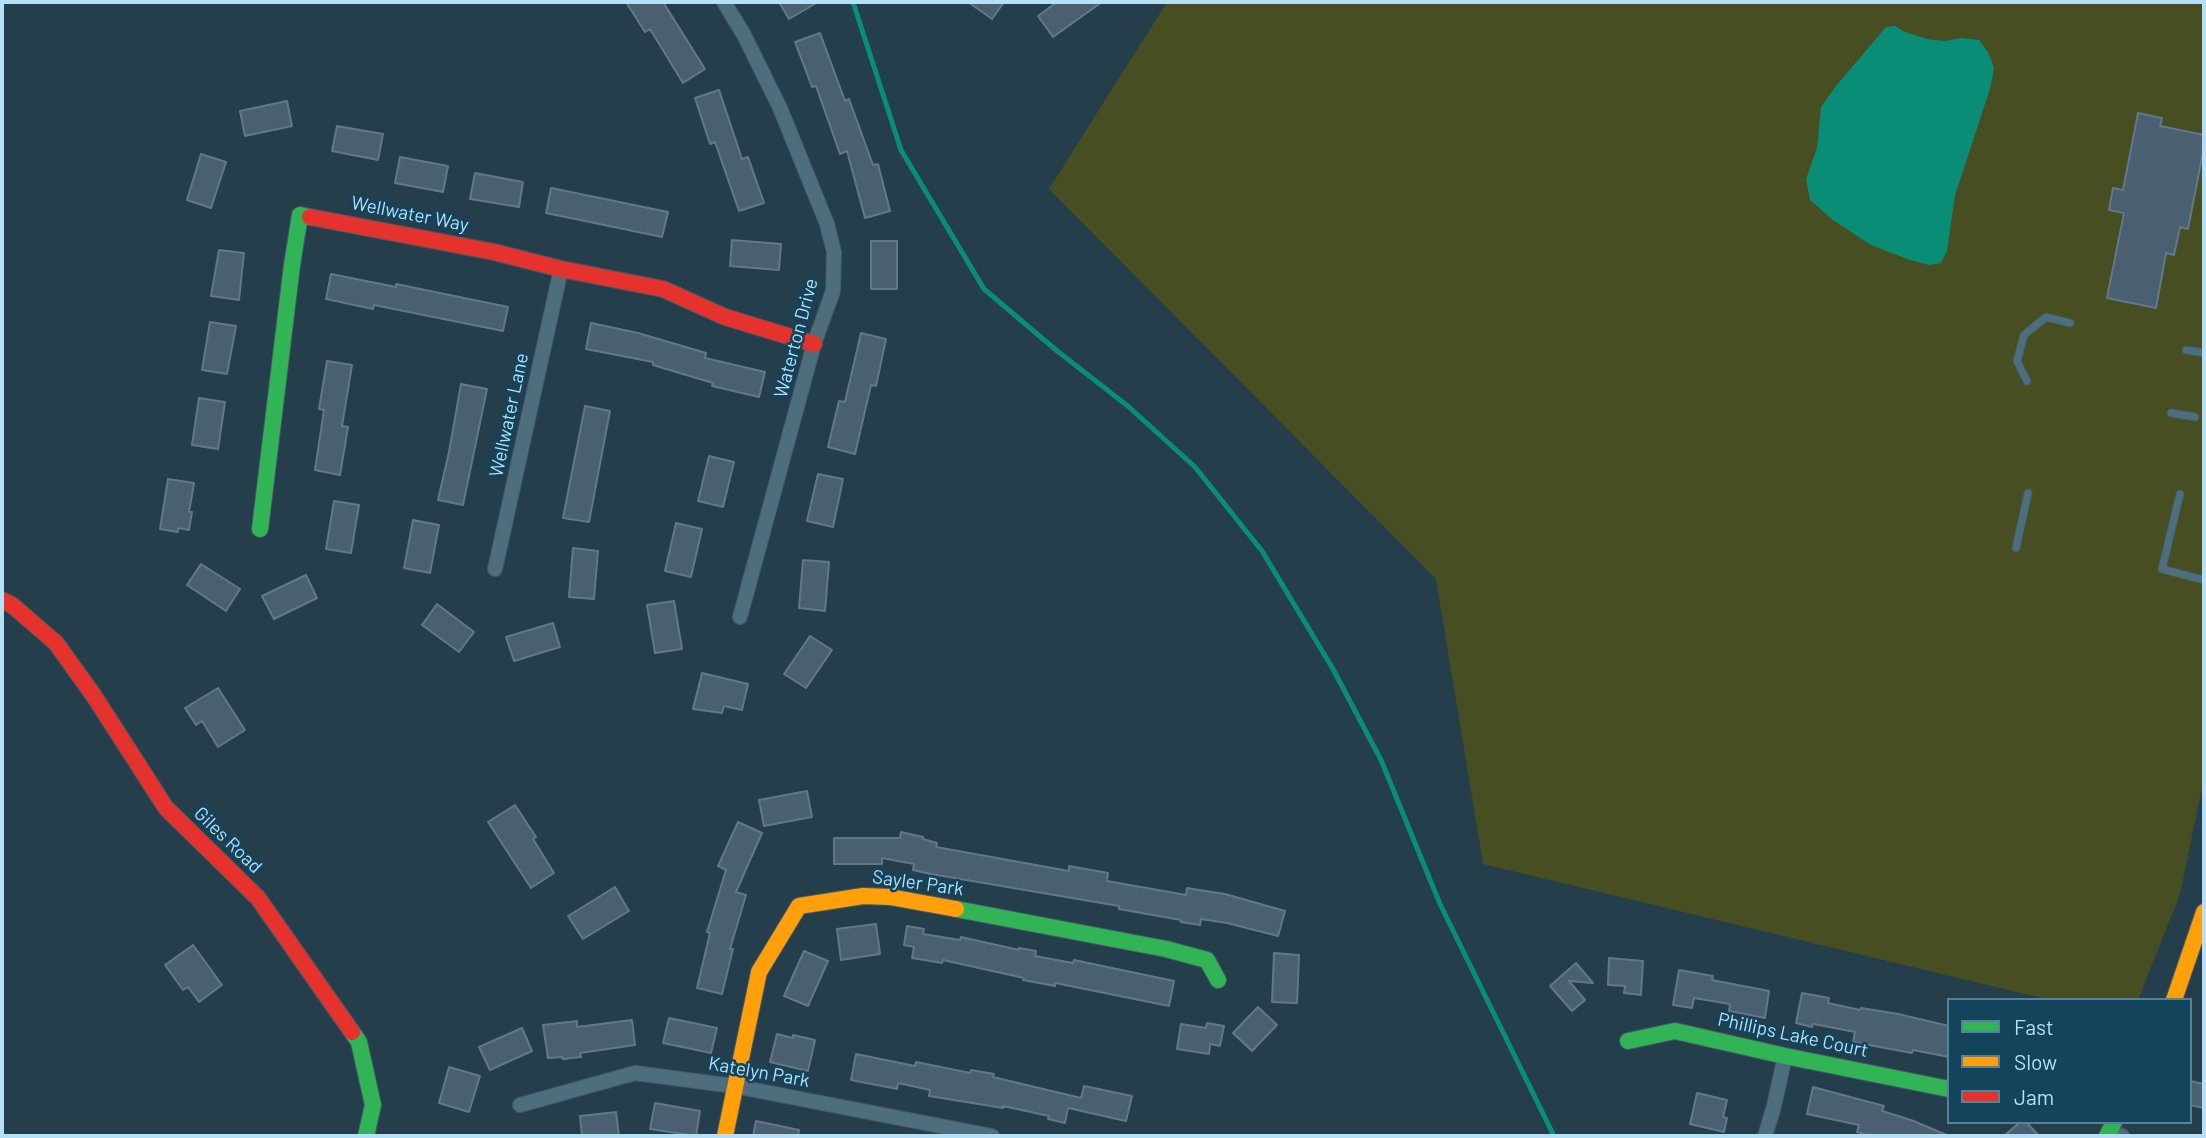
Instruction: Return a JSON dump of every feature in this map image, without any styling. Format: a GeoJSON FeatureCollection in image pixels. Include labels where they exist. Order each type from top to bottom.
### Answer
{"type":"FeatureCollection","features":[{"type":"Feature","properties":{"kind":"street","name":"Waterton Drive"},"geometry":{"type":"LineString","coordinates":[[724,2],[744,35],[779,108],[827,224],[834,252],[833,291],[814,344],[740,617]]}},
{"type":"Feature","properties":{"kind":"street","name":"Wellwater Way"},"geometry":{"type":"LineString","coordinates":[[260,529],[300,215],[494,252],[561,269],[663,289],[725,317],[814,344]]}},
{"type":"Feature","properties":{"kind":"street","name":"Wellwater Lane"},"geometry":{"type":"LineString","coordinates":[[495,569],[561,269]]}},
{"type":"Feature","properties":{"kind":"street","name":"Giles Road"},"geometry":{"type":"LineString","coordinates":[[2,600],[12,605],[56,643],[94,696],[166,808],[258,898],[359,1042],[373,1105],[366,1136]]}},
{"type":"Feature","properties":{"kind":"street","name":"Sayler Park"},"geometry":{"type":"LineString","coordinates":[[724,1136],[759,972],[799,906],[863,896],[903,899],[1166,948],[1207,960],[1218,980]]}},
{"type":"Feature","properties":{"kind":"street"},"geometry":{"type":"LineString","coordinates":[[2175,998],[2204,912]]}},
{"type":"Feature","properties":{"kind":"street","name":"Phillips Lake Court"},"geometry":{"type":"LineString","coordinates":[[1628,1041],[1675,1031],[1947,1088]]}},
{"type":"Feature","properties":{"kind":"street"},"geometry":{"type":"LineString","coordinates":[[1765,1136],[1785,1056]]}},
{"type":"Feature","properties":{"kind":"street","name":"Katelyn Park"},"geometry":{"type":"LineString","coordinates":[[520,1105],[635,1073],[734,1086],[992,1136]]}},
{"type":"Feature","properties":{"kind":"lane"},"geometry":{"type":"LineString","coordinates":[[2027,381],[2017,361],[2024,335],[2046,317],[2070,323]]}},
{"type":"Feature","properties":{"kind":"lane"},"geometry":{"type":"LineString","coordinates":[[2186,350],[2204,353]]}},
{"type":"Feature","properties":{"kind":"lane"},"geometry":{"type":"LineString","coordinates":[[2171,413],[2195,417]]}},
{"type":"Feature","properties":{"kind":"lane"},"geometry":{"type":"LineString","coordinates":[[2016,548],[2028,493]]}},
{"type":"Feature","properties":{"kind":"lane"},"geometry":{"type":"LineString","coordinates":[[2180,494],[2162,569],[2204,580]]}},
{"type":"Feature","properties":{"kind":"shaded area"},"geometry":{"type":"Polygon","coordinates":[[[1167,2],[2204,2],[2204,778],[2180,894],[2139,998],[2042,998],[1483,864],[1436,579],[1049,189],[1167,2]]]}},
{"type":"Feature","properties":{"kind":"shaded area"},"geometry":{"type":"Polygon","coordinates":[[[1895,26],[1927,39],[1979,40],[1988,52],[1994,68],[1990,89],[1955,195],[1947,251],[1941,263],[1929,265],[1871,245],[1833,220],[1810,200],[1806,179],[1817,148],[1821,107],[1886,27],[1895,26]]]}},
{"type":"Feature","properties":{"kind":"building"},"geometry":{"type":"Polygon","coordinates":[[[626,2],[663,2],[705,69],[683,83],[650,29],[645,32],[626,2]]]}},
{"type":"Feature","properties":{"kind":"building"},"geometry":{"type":"Polygon","coordinates":[[[779,2],[818,2],[789,19],[779,2]]]}},
{"type":"Feature","properties":{"kind":"building"},"geometry":{"type":"Polygon","coordinates":[[[968,2],[1004,2],[992,19],[968,2]]]}},
{"type":"Feature","properties":{"kind":"building"},"geometry":{"type":"Polygon","coordinates":[[[1057,2],[1102,2],[1053,37],[1038,16],[1057,2]]]}},
{"type":"Feature","properties":{"kind":"building"},"geometry":{"type":"Polygon","coordinates":[[[820,33],[845,101],[849,99],[873,165],[878,164],[890,211],[865,218],[847,151],[840,154],[816,86],[812,87],[795,42],[820,33]]]}},
{"type":"Feature","properties":{"kind":"building"},"geometry":{"type":"Polygon","coordinates":[[[719,90],[742,159],[748,157],[764,203],[739,211],[715,142],[710,144],[695,98],[719,90]]]}},
{"type":"Feature","properties":{"kind":"building"},"geometry":{"type":"Polygon","coordinates":[[[287,101],[292,126],[245,136],[240,111],[287,101]]]}},
{"type":"Feature","properties":{"kind":"building"},"geometry":{"type":"Polygon","coordinates":[[[2138,113],[2162,118],[2160,126],[2204,135],[2188,229],[2180,227],[2174,255],[2166,253],[2156,308],[2107,298],[2124,213],[2109,210],[2113,188],[2123,190],[2138,113]]]}},
{"type":"Feature","properties":{"kind":"building"},"geometry":{"type":"Polygon","coordinates":[[[337,126],[383,134],[378,160],[332,151],[337,126]]]}},
{"type":"Feature","properties":{"kind":"building"},"geometry":{"type":"Polygon","coordinates":[[[201,154],[226,162],[211,208],[187,200],[201,154]]]}},
{"type":"Feature","properties":{"kind":"building"},"geometry":{"type":"Polygon","coordinates":[[[400,157],[448,166],[443,192],[395,183],[400,157]]]}},
{"type":"Feature","properties":{"kind":"building"},"geometry":{"type":"Polygon","coordinates":[[[475,173],[523,182],[519,207],[470,199],[475,173]]]}},
{"type":"Feature","properties":{"kind":"building"},"geometry":{"type":"Polygon","coordinates":[[[551,188],[668,212],[662,237],[546,213],[551,188]]]}},
{"type":"Feature","properties":{"kind":"building"},"geometry":{"type":"Polygon","coordinates":[[[732,240],[781,244],[779,270],[730,266],[732,240]]]}},
{"type":"Feature","properties":{"kind":"building"},"geometry":{"type":"Polygon","coordinates":[[[871,241],[897,241],[897,289],[871,289],[871,241]]]}},
{"type":"Feature","properties":{"kind":"building"},"geometry":{"type":"Polygon","coordinates":[[[219,250],[244,253],[239,300],[211,296],[219,250]]]}},
{"type":"Feature","properties":{"kind":"building"},"geometry":{"type":"Polygon","coordinates":[[[331,274],[508,307],[503,331],[374,305],[373,309],[326,299],[331,274]]]}},
{"type":"Feature","properties":{"kind":"building"},"geometry":{"type":"Polygon","coordinates":[[[210,322],[236,326],[227,374],[202,370],[210,322]]]}},
{"type":"Feature","properties":{"kind":"building"},"geometry":{"type":"Polygon","coordinates":[[[591,323],[638,333],[706,353],[705,358],[765,372],[759,397],[712,386],[713,383],[653,365],[653,362],[586,349],[591,323]]]}},
{"type":"Feature","properties":{"kind":"building"},"geometry":{"type":"Polygon","coordinates":[[[861,333],[886,339],[876,386],[871,385],[855,454],[828,447],[839,401],[845,402],[861,333]]]}},
{"type":"Feature","properties":{"kind":"building"},"geometry":{"type":"Polygon","coordinates":[[[327,361],[352,365],[342,426],[348,427],[340,475],[315,470],[324,410],[319,409],[327,361]]]}},
{"type":"Feature","properties":{"kind":"building"},"geometry":{"type":"Polygon","coordinates":[[[461,384],[487,389],[463,505],[438,500],[461,384]]]}},
{"type":"Feature","properties":{"kind":"building"},"geometry":{"type":"Polygon","coordinates":[[[199,398],[225,402],[218,449],[192,445],[199,398]]]}},
{"type":"Feature","properties":{"kind":"building"},"geometry":{"type":"Polygon","coordinates":[[[585,406],[610,411],[589,522],[563,518],[585,406]]]}},
{"type":"Feature","properties":{"kind":"building"},"geometry":{"type":"Polygon","coordinates":[[[709,456],[734,462],[723,507],[698,501],[709,456]]]}},
{"type":"Feature","properties":{"kind":"building"},"geometry":{"type":"Polygon","coordinates":[[[818,474],[843,479],[833,527],[807,521],[818,474]]]}},
{"type":"Feature","properties":{"kind":"building"},"geometry":{"type":"Polygon","coordinates":[[[168,479],[194,483],[189,530],[178,528],[178,532],[160,529],[168,479]]]}},
{"type":"Feature","properties":{"kind":"building"},"geometry":{"type":"Polygon","coordinates":[[[334,501],[359,505],[351,553],[326,549],[334,501]]]}},
{"type":"Feature","properties":{"kind":"building"},"geometry":{"type":"Polygon","coordinates":[[[413,520],[439,525],[430,573],[404,568],[413,520]]]}},
{"type":"Feature","properties":{"kind":"building"},"geometry":{"type":"Polygon","coordinates":[[[676,523],[702,529],[691,577],[665,571],[676,523]]]}},
{"type":"Feature","properties":{"kind":"building"},"geometry":{"type":"Polygon","coordinates":[[[573,548],[598,551],[594,599],[569,597],[573,548]]]}},
{"type":"Feature","properties":{"kind":"building"},"geometry":{"type":"Polygon","coordinates":[[[803,560],[829,562],[825,611],[799,608],[803,560]]]}},
{"type":"Feature","properties":{"kind":"building"},"geometry":{"type":"Polygon","coordinates":[[[201,564],[240,589],[226,611],[187,585],[201,564]]]}},
{"type":"Feature","properties":{"kind":"building"},"geometry":{"type":"Polygon","coordinates":[[[306,575],[317,598],[274,619],[262,596],[306,575]]]}},
{"type":"Feature","properties":{"kind":"building"},"geometry":{"type":"Polygon","coordinates":[[[674,601],[682,649],[655,653],[647,605],[674,601]]]}},
{"type":"Feature","properties":{"kind":"building"},"geometry":{"type":"Polygon","coordinates":[[[437,604],[474,632],[459,652],[422,625],[437,604]]]}},
{"type":"Feature","properties":{"kind":"building"},"geometry":{"type":"Polygon","coordinates":[[[553,623],[560,647],[514,661],[506,637],[553,623]]]}},
{"type":"Feature","properties":{"kind":"building"},"geometry":{"type":"Polygon","coordinates":[[[810,636],[832,650],[806,688],[784,674],[810,636]]]}},
{"type":"Feature","properties":{"kind":"building"},"geometry":{"type":"Polygon","coordinates":[[[702,673],[748,684],[742,710],[724,706],[722,713],[693,709],[702,673]]]}},
{"type":"Feature","properties":{"kind":"building"},"geometry":{"type":"Polygon","coordinates":[[[218,688],[245,730],[218,747],[202,721],[196,725],[185,708],[218,688]]]}},
{"type":"Feature","properties":{"kind":"building"},"geometry":{"type":"Polygon","coordinates":[[[807,791],[812,817],[764,826],[759,800],[807,791]]]}},
{"type":"Feature","properties":{"kind":"building"},"geometry":{"type":"Polygon","coordinates":[[[515,805],[536,837],[533,839],[554,873],[531,888],[488,822],[515,805]]]}},
{"type":"Feature","properties":{"kind":"building"},"geometry":{"type":"Polygon","coordinates":[[[738,822],[762,833],[736,892],[746,895],[730,949],[733,949],[722,994],[697,988],[710,933],[707,932],[726,870],[718,866],[738,822]]]}},
{"type":"Feature","properties":{"kind":"building"},"geometry":{"type":"Polygon","coordinates":[[[901,832],[937,843],[936,847],[1069,871],[1069,866],[1108,873],[1107,881],[1186,895],[1187,888],[1225,894],[1285,911],[1278,936],[1227,923],[1201,919],[1200,925],[1181,922],[1119,909],[1119,906],[931,874],[913,870],[914,864],[882,858],[882,864],[834,864],[834,838],[900,838],[901,832]]]}},
{"type":"Feature","properties":{"kind":"building"},"geometry":{"type":"Polygon","coordinates":[[[615,887],[629,911],[583,939],[568,916],[615,887]]]}},
{"type":"Feature","properties":{"kind":"building"},"geometry":{"type":"Polygon","coordinates":[[[876,924],[880,954],[841,960],[837,929],[876,924]]]}},
{"type":"Feature","properties":{"kind":"building"},"geometry":{"type":"Polygon","coordinates":[[[907,926],[924,929],[923,934],[960,940],[961,937],[1019,950],[1036,951],[1035,956],[1073,963],[1074,960],[1174,981],[1169,1006],[1055,983],[1055,986],[1023,980],[1024,978],[943,960],[942,963],[912,958],[914,947],[904,945],[907,926]]]}},
{"type":"Feature","properties":{"kind":"building"},"geometry":{"type":"Polygon","coordinates":[[[193,945],[222,985],[199,1002],[188,987],[183,990],[165,965],[193,945]]]}},
{"type":"Feature","properties":{"kind":"building"},"geometry":{"type":"Polygon","coordinates":[[[804,951],[828,961],[808,1006],[784,996],[804,951]]]}},
{"type":"Feature","properties":{"kind":"building"},"geometry":{"type":"Polygon","coordinates":[[[1274,953],[1299,955],[1297,1003],[1272,1002],[1274,953]]]}},
{"type":"Feature","properties":{"kind":"building"},"geometry":{"type":"Polygon","coordinates":[[[1609,958],[1643,961],[1641,995],[1624,993],[1625,986],[1608,985],[1609,958]]]}},
{"type":"Feature","properties":{"kind":"building"},"geometry":{"type":"Polygon","coordinates":[[[1576,963],[1593,983],[1569,981],[1585,1000],[1572,1011],[1550,986],[1576,963]]]}},
{"type":"Feature","properties":{"kind":"building"},"geometry":{"type":"Polygon","coordinates":[[[1679,970],[1713,976],[1712,980],[1769,991],[1765,1018],[1729,1011],[1730,1004],[1694,998],[1692,1008],[1673,1005],[1679,970]]]}},
{"type":"Feature","properties":{"kind":"building"},"geometry":{"type":"Polygon","coordinates":[[[1802,993],[1829,998],[1828,1003],[1898,1014],[1947,1026],[1947,1057],[1853,1042],[1855,1032],[1796,1023],[1802,993]]]}},
{"type":"Feature","properties":{"kind":"building"},"geometry":{"type":"Polygon","coordinates":[[[1258,1007],[1277,1025],[1252,1051],[1233,1033],[1258,1007]]]}},
{"type":"Feature","properties":{"kind":"building"},"geometry":{"type":"Polygon","coordinates":[[[669,1018],[717,1028],[711,1053],[663,1043],[669,1018]]]}},
{"type":"Feature","properties":{"kind":"building"},"geometry":{"type":"Polygon","coordinates":[[[632,1020],[635,1045],[580,1053],[581,1057],[548,1058],[543,1025],[577,1021],[577,1027],[632,1020]]]}},
{"type":"Feature","properties":{"kind":"building"},"geometry":{"type":"Polygon","coordinates":[[[1207,1023],[1224,1026],[1220,1046],[1210,1044],[1209,1054],[1177,1049],[1181,1024],[1206,1028],[1207,1023]]]}},
{"type":"Feature","properties":{"kind":"building"},"geometry":{"type":"Polygon","coordinates":[[[522,1028],[532,1051],[490,1070],[479,1047],[522,1028]]]}},
{"type":"Feature","properties":{"kind":"building"},"geometry":{"type":"Polygon","coordinates":[[[777,1034],[815,1040],[808,1071],[770,1062],[777,1034]]]}},
{"type":"Feature","properties":{"kind":"building"},"geometry":{"type":"Polygon","coordinates":[[[856,1054],[915,1066],[916,1062],[970,1073],[971,1070],[994,1074],[993,1077],[1081,1098],[1084,1086],[1132,1096],[1126,1121],[1068,1108],[1065,1123],[1048,1119],[1049,1116],[1003,1106],[929,1096],[930,1090],[898,1083],[897,1089],[851,1080],[856,1054]]]}},
{"type":"Feature","properties":{"kind":"building"},"geometry":{"type":"Polygon","coordinates":[[[449,1067],[480,1076],[469,1112],[439,1103],[449,1067]]]}},
{"type":"Feature","properties":{"kind":"building"},"geometry":{"type":"Polygon","coordinates":[[[2192,1081],[2204,1084],[2204,1108],[2192,1105],[2192,1081]]]}},
{"type":"Feature","properties":{"kind":"building"},"geometry":{"type":"Polygon","coordinates":[[[1813,1087],[1884,1106],[1882,1111],[1949,1136],[1870,1136],[1857,1132],[1859,1125],[1807,1114],[1813,1087]]]}},
{"type":"Feature","properties":{"kind":"building"},"geometry":{"type":"Polygon","coordinates":[[[1697,1093],[1727,1100],[1723,1117],[1727,1118],[1724,1132],[1690,1124],[1697,1093]]]}},
{"type":"Feature","properties":{"kind":"building"},"geometry":{"type":"Polygon","coordinates":[[[655,1103],[700,1111],[696,1136],[650,1129],[655,1103]]]}},
{"type":"Feature","properties":{"kind":"building"},"geometry":{"type":"Polygon","coordinates":[[[616,1112],[619,1136],[582,1136],[580,1116],[616,1112]]]}},
{"type":"Feature","properties":{"kind":"building"},"geometry":{"type":"Polygon","coordinates":[[[756,1121],[799,1130],[798,1136],[753,1136],[756,1121]]]}},
{"type":"Feature","properties":{"kind":"building"},"geometry":{"type":"Polygon","coordinates":[[[2018,1124],[2028,1124],[2039,1136],[2004,1136],[2018,1124]]]}},
{"type":"Feature","properties":{"kind":"waterway"},"geometry":{"type":"LineString","coordinates":[[853,2],[901,150],[984,289],[1129,407],[1195,467],[1262,551],[1333,669],[1381,760],[1440,904],[1554,1136]]}},
{"type":"Feature","properties":{"kind":"traffic: fast"},"geometry":{"type":"LineString","coordinates":[[260,529],[300,215],[310,217]]}},
{"type":"Feature","properties":{"kind":"traffic: fast"},"geometry":{"type":"LineString","coordinates":[[956,909],[1166,949],[1207,960],[1218,980]]}},
{"type":"Feature","properties":{"kind":"traffic: fast"},"geometry":{"type":"LineString","coordinates":[[1628,1041],[1675,1031],[1947,1089]]}},
{"type":"Feature","properties":{"kind":"traffic: fast"},"geometry":{"type":"LineString","coordinates":[[352,1032],[359,1042],[373,1105],[366,1136]]}},
{"type":"Feature","properties":{"kind":"traffic: fast"},"geometry":{"type":"LineString","coordinates":[[2107,1136],[2113,1124]]}},
{"type":"Feature","properties":{"kind":"traffic: slow"},"geometry":{"type":"LineString","coordinates":[[725,1136],[759,972],[799,906],[863,896],[890,897],[956,909]]}},
{"type":"Feature","properties":{"kind":"traffic: slow"},"geometry":{"type":"LineString","coordinates":[[2175,998],[2204,912]]}},
{"type":"Feature","properties":{"kind":"traffic: jam"},"geometry":{"type":"LineString","coordinates":[[310,217],[494,252],[561,269],[663,289],[725,317],[814,344]]}},
{"type":"Feature","properties":{"kind":"traffic: jam"},"geometry":{"type":"LineString","coordinates":[[2,600],[12,605],[56,643],[94,696],[166,808],[258,898],[352,1032]]}}]}
